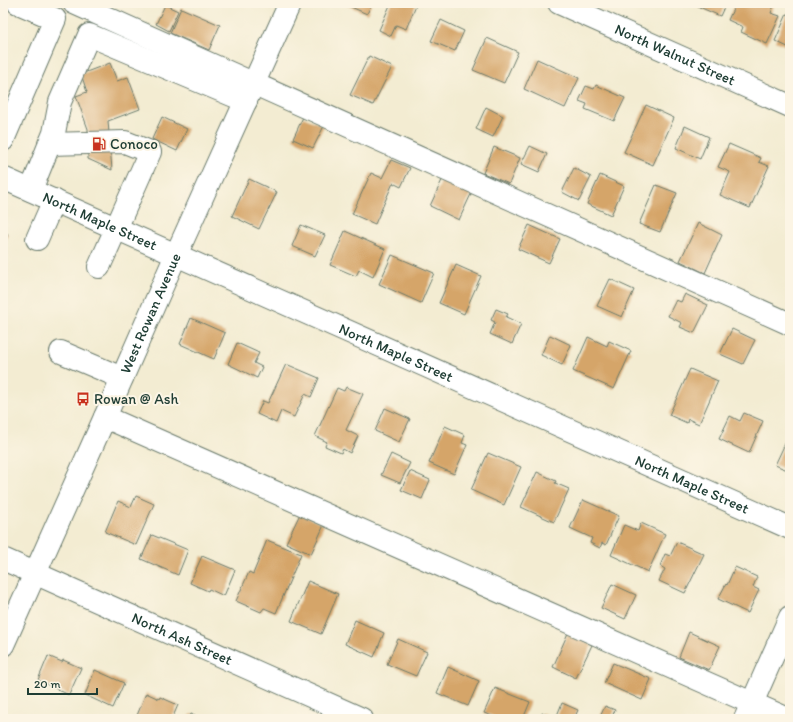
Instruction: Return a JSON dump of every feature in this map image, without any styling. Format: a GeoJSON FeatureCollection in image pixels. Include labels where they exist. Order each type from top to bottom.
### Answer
{"type":"FeatureCollection","features":[{"type":"Feature","properties":{"kind":"main road"},"geometry":{"type":"LineString","coordinates":[[3,140],[56,19],[18,3]]}},
{"type":"Feature","properties":{"kind":"main road"},"geometry":{"type":"LineString","coordinates":[[74,3],[250,93]]}},
{"type":"Feature","properties":{"kind":"main road","name":"West Rowan Avenue"},"geometry":{"type":"LineString","coordinates":[[3,645],[176,255],[290,3]]}},
{"type":"Feature","properties":{"kind":"main road","name":"North Walnut Street"},"geometry":{"type":"LineString","coordinates":[[559,3],[790,106]]}},
{"type":"Feature","properties":{"kind":"main road"},"geometry":{"type":"LineString","coordinates":[[31,190],[54,133],[60,102],[89,35],[250,93],[790,324]]}},
{"type":"Feature","properties":{"kind":"main road"},"geometry":{"type":"LineString","coordinates":[[49,144],[125,142],[150,152],[99,267]]}},
{"type":"Feature","properties":{"kind":"main road","name":"North Maple Street"},"geometry":{"type":"LineString","coordinates":[[3,178],[790,528]]}},
{"type":"Feature","properties":{"kind":"main road"},"geometry":{"type":"LineString","coordinates":[[37,239],[54,200]]}},
{"type":"Feature","properties":{"kind":"main road"},"geometry":{"type":"LineString","coordinates":[[61,352],[122,378]]}},
{"type":"Feature","properties":{"kind":"main road"},"geometry":{"type":"LineString","coordinates":[[105,417],[749,711],[788,719]]}},
{"type":"Feature","properties":{"kind":"main road","name":"North Ash Street"},"geometry":{"type":"LineString","coordinates":[[3,559],[362,719]]}},
{"type":"Feature","properties":{"kind":"main road"},"geometry":{"type":"LineString","coordinates":[[749,711],[790,617]]}},
{"type":"Feature","properties":{"kind":"building"},"geometry":{"type":"Polygon","coordinates":[[[342,3],[372,3],[367,14],[342,3]]]}},
{"type":"Feature","properties":{"kind":"building"},"geometry":{"type":"Polygon","coordinates":[[[391,3],[412,3],[416,5],[406,29],[396,25],[391,36],[379,30],[391,3]]]}},
{"type":"Feature","properties":{"kind":"building"},"geometry":{"type":"Polygon","coordinates":[[[690,3],[726,3],[720,16],[690,3]]]}},
{"type":"Feature","properties":{"kind":"building"},"geometry":{"type":"Polygon","coordinates":[[[736,3],[775,3],[771,13],[780,16],[767,44],[741,32],[743,27],[728,20],[736,3]]]}},
{"type":"Feature","properties":{"kind":"building"},"geometry":{"type":"Polygon","coordinates":[[[165,5],[178,11],[169,31],[156,24],[165,5]]]}},
{"type":"Feature","properties":{"kind":"building"},"geometry":{"type":"Polygon","coordinates":[[[181,8],[220,25],[209,50],[170,33],[181,8]]]}},
{"type":"Feature","properties":{"kind":"building"},"geometry":{"type":"Polygon","coordinates":[[[787,14],[790,15],[790,48],[775,41],[787,14]]]}},
{"type":"Feature","properties":{"kind":"building"},"geometry":{"type":"Polygon","coordinates":[[[441,20],[464,31],[455,51],[431,41],[441,20]]]}},
{"type":"Feature","properties":{"kind":"building"},"geometry":{"type":"Polygon","coordinates":[[[487,38],[518,52],[504,83],[473,70],[487,38]]]}},
{"type":"Feature","properties":{"kind":"building"},"geometry":{"type":"Polygon","coordinates":[[[369,56],[392,67],[373,105],[350,95],[369,56]]]}},
{"type":"Feature","properties":{"kind":"building"},"geometry":{"type":"Polygon","coordinates":[[[537,59],[579,78],[565,108],[524,89],[537,59]]]}},
{"type":"Feature","properties":{"kind":"building"},"geometry":{"type":"Polygon","coordinates":[[[110,63],[117,81],[128,77],[140,109],[108,121],[112,170],[88,159],[88,129],[76,96],[87,92],[81,74],[110,63]]]}},
{"type":"Feature","properties":{"kind":"building"},"geometry":{"type":"Polygon","coordinates":[[[596,85],[625,98],[614,121],[585,109],[587,104],[579,101],[586,86],[594,89],[596,85]]]}},
{"type":"Feature","properties":{"kind":"building"},"geometry":{"type":"Polygon","coordinates":[[[646,105],[674,118],[653,165],[624,152],[646,105]]]}},
{"type":"Feature","properties":{"kind":"building"},"geometry":{"type":"Polygon","coordinates":[[[486,107],[503,116],[493,137],[476,129],[486,107]]]}},
{"type":"Feature","properties":{"kind":"building"},"geometry":{"type":"Polygon","coordinates":[[[162,117],[187,129],[177,151],[152,139],[162,117]]]}},
{"type":"Feature","properties":{"kind":"building"},"geometry":{"type":"Polygon","coordinates":[[[303,117],[324,126],[313,148],[293,139],[303,117]]]}},
{"type":"Feature","properties":{"kind":"building"},"geometry":{"type":"Polygon","coordinates":[[[685,126],[709,137],[700,159],[676,148],[685,126]]]}},
{"type":"Feature","properties":{"kind":"building"},"geometry":{"type":"Polygon","coordinates":[[[729,144],[761,158],[759,162],[769,166],[750,208],[720,195],[730,172],[718,167],[729,144]]]}},
{"type":"Feature","properties":{"kind":"building"},"geometry":{"type":"Polygon","coordinates":[[[530,146],[547,154],[539,172],[521,164],[530,146]]]}},
{"type":"Feature","properties":{"kind":"building"},"geometry":{"type":"Polygon","coordinates":[[[494,147],[520,158],[509,184],[483,173],[494,147]]]}},
{"type":"Feature","properties":{"kind":"building"},"geometry":{"type":"Polygon","coordinates":[[[391,160],[410,168],[401,187],[393,183],[375,224],[352,214],[371,173],[382,178],[391,160]]]}},
{"type":"Feature","properties":{"kind":"building"},"geometry":{"type":"Polygon","coordinates":[[[574,168],[591,177],[579,201],[562,192],[574,168]]]}},
{"type":"Feature","properties":{"kind":"building"},"geometry":{"type":"Polygon","coordinates":[[[600,175],[624,186],[611,215],[587,204],[600,175]]]}},
{"type":"Feature","properties":{"kind":"building"},"geometry":{"type":"Polygon","coordinates":[[[443,178],[472,192],[459,220],[430,206],[443,178]]]}},
{"type":"Feature","properties":{"kind":"building"},"geometry":{"type":"Polygon","coordinates":[[[249,179],[277,192],[259,229],[232,216],[249,179]]]}},
{"type":"Feature","properties":{"kind":"building"},"geometry":{"type":"Polygon","coordinates":[[[656,185],[677,193],[660,232],[639,224],[656,185]]]}},
{"type":"Feature","properties":{"kind":"building"},"geometry":{"type":"Polygon","coordinates":[[[698,223],[722,235],[705,273],[680,261],[698,223]]]}},
{"type":"Feature","properties":{"kind":"building"},"geometry":{"type":"Polygon","coordinates":[[[301,225],[325,235],[315,256],[292,246],[301,225]]]}},
{"type":"Feature","properties":{"kind":"building"},"geometry":{"type":"Polygon","coordinates":[[[529,225],[560,239],[549,263],[518,249],[529,225]]]}},
{"type":"Feature","properties":{"kind":"building"},"geometry":{"type":"Polygon","coordinates":[[[345,231],[385,249],[373,277],[359,270],[356,276],[330,265],[345,231]]]}},
{"type":"Feature","properties":{"kind":"building"},"geometry":{"type":"Polygon","coordinates":[[[3,232],[8,234],[3,245],[3,232]]]}},
{"type":"Feature","properties":{"kind":"building"},"geometry":{"type":"Polygon","coordinates":[[[392,255],[434,273],[421,303],[379,284],[392,255]]]}},
{"type":"Feature","properties":{"kind":"building"},"geometry":{"type":"Polygon","coordinates":[[[456,265],[481,276],[464,314],[439,303],[456,265]]]}},
{"type":"Feature","properties":{"kind":"building"},"geometry":{"type":"Polygon","coordinates":[[[610,279],[634,290],[622,317],[597,306],[610,279]]]}},
{"type":"Feature","properties":{"kind":"building"},"geometry":{"type":"Polygon","coordinates":[[[685,294],[708,305],[694,333],[680,327],[682,323],[668,316],[676,300],[681,302],[685,294]]]}},
{"type":"Feature","properties":{"kind":"building"},"geometry":{"type":"Polygon","coordinates":[[[496,309],[508,314],[506,317],[521,324],[512,344],[490,334],[495,322],[491,320],[496,309]]]}},
{"type":"Feature","properties":{"kind":"building"},"geometry":{"type":"Polygon","coordinates":[[[191,318],[225,333],[214,359],[180,344],[191,318]]]}},
{"type":"Feature","properties":{"kind":"building"},"geometry":{"type":"Polygon","coordinates":[[[732,329],[755,340],[743,364],[720,354],[732,329]]]}},
{"type":"Feature","properties":{"kind":"building"},"geometry":{"type":"Polygon","coordinates":[[[550,335],[571,345],[562,365],[541,355],[550,335]]]}},
{"type":"Feature","properties":{"kind":"building"},"geometry":{"type":"Polygon","coordinates":[[[588,337],[607,346],[609,341],[631,351],[614,389],[573,371],[588,337]]]}},
{"type":"Feature","properties":{"kind":"building"},"geometry":{"type":"Polygon","coordinates":[[[237,343],[259,353],[254,363],[262,367],[257,378],[228,364],[237,343]]]}},
{"type":"Feature","properties":{"kind":"building"},"geometry":{"type":"Polygon","coordinates":[[[286,364],[319,378],[311,397],[305,394],[294,417],[281,411],[276,423],[257,414],[263,401],[268,403],[286,364]]]}},
{"type":"Feature","properties":{"kind":"building"},"geometry":{"type":"Polygon","coordinates":[[[690,369],[718,381],[699,424],[688,419],[687,423],[669,415],[690,369]]]}},
{"type":"Feature","properties":{"kind":"building"},"geometry":{"type":"Polygon","coordinates":[[[346,387],[363,394],[346,430],[358,436],[350,453],[343,449],[341,453],[325,446],[327,442],[315,436],[337,388],[344,391],[346,387]]]}},
{"type":"Feature","properties":{"kind":"building"},"geometry":{"type":"Polygon","coordinates":[[[385,408],[410,419],[399,442],[375,431],[385,408]]]}},
{"type":"Feature","properties":{"kind":"building"},"geometry":{"type":"Polygon","coordinates":[[[744,413],[763,421],[749,453],[719,439],[730,416],[740,421],[744,413]]]}},
{"type":"Feature","properties":{"kind":"building"},"geometry":{"type":"Polygon","coordinates":[[[445,426],[465,435],[462,443],[467,445],[454,474],[429,463],[445,426]]]}},
{"type":"Feature","properties":{"kind":"building"},"geometry":{"type":"Polygon","coordinates":[[[790,433],[790,471],[775,465],[790,433]]]}},
{"type":"Feature","properties":{"kind":"building"},"geometry":{"type":"Polygon","coordinates":[[[488,453],[521,467],[504,505],[471,490],[488,453]]]}},
{"type":"Feature","properties":{"kind":"building"},"geometry":{"type":"Polygon","coordinates":[[[391,454],[410,463],[400,483],[381,475],[391,454]]]}},
{"type":"Feature","properties":{"kind":"building"},"geometry":{"type":"Polygon","coordinates":[[[410,471],[430,480],[422,499],[401,490],[410,471]]]}},
{"type":"Feature","properties":{"kind":"building"},"geometry":{"type":"Polygon","coordinates":[[[537,472],[556,481],[555,483],[569,489],[554,522],[521,507],[537,472]]]}},
{"type":"Feature","properties":{"kind":"building"},"geometry":{"type":"Polygon","coordinates":[[[136,496],[154,504],[136,545],[105,532],[118,501],[131,507],[136,496]]]}},
{"type":"Feature","properties":{"kind":"building"},"geometry":{"type":"Polygon","coordinates":[[[583,500],[619,516],[606,545],[602,543],[600,548],[590,543],[592,538],[570,528],[583,500]]]}},
{"type":"Feature","properties":{"kind":"building"},"geometry":{"type":"Polygon","coordinates":[[[300,514],[324,525],[311,554],[286,543],[300,514]]]}},
{"type":"Feature","properties":{"kind":"building"},"geometry":{"type":"Polygon","coordinates":[[[641,523],[665,534],[648,572],[611,555],[624,525],[638,531],[641,523]]]}},
{"type":"Feature","properties":{"kind":"building"},"geometry":{"type":"Polygon","coordinates":[[[152,535],[188,550],[178,575],[141,559],[152,535]]]}},
{"type":"Feature","properties":{"kind":"building"},"geometry":{"type":"Polygon","coordinates":[[[267,540],[301,554],[276,613],[264,608],[261,612],[236,601],[249,572],[253,574],[267,540]]]}},
{"type":"Feature","properties":{"kind":"building"},"geometry":{"type":"Polygon","coordinates":[[[677,542],[704,554],[685,593],[659,581],[665,569],[660,566],[665,554],[670,556],[677,542]]]}},
{"type":"Feature","properties":{"kind":"building"},"geometry":{"type":"Polygon","coordinates":[[[202,556],[235,570],[224,596],[190,583],[202,556]]]}},
{"type":"Feature","properties":{"kind":"building"},"geometry":{"type":"Polygon","coordinates":[[[735,567],[757,577],[753,587],[759,590],[748,613],[718,599],[726,584],[727,585],[735,567]]]}},
{"type":"Feature","properties":{"kind":"building"},"geometry":{"type":"Polygon","coordinates":[[[308,581],[338,594],[321,634],[291,621],[308,581]]]}},
{"type":"Feature","properties":{"kind":"building"},"geometry":{"type":"Polygon","coordinates":[[[612,584],[636,595],[625,619],[601,608],[612,584]]]}},
{"type":"Feature","properties":{"kind":"building"},"geometry":{"type":"Polygon","coordinates":[[[355,620],[384,633],[374,657],[345,644],[355,620]]]}},
{"type":"Feature","properties":{"kind":"building"},"geometry":{"type":"Polygon","coordinates":[[[689,632],[720,646],[709,670],[679,657],[689,632]]]}},
{"type":"Feature","properties":{"kind":"building"},"geometry":{"type":"Polygon","coordinates":[[[568,633],[592,645],[576,678],[553,667],[568,633]]]}},
{"type":"Feature","properties":{"kind":"building"},"geometry":{"type":"Polygon","coordinates":[[[398,639],[427,652],[416,676],[387,664],[398,639]]]}},
{"type":"Feature","properties":{"kind":"building"},"geometry":{"type":"Polygon","coordinates":[[[48,656],[62,662],[63,660],[81,668],[69,695],[38,680],[48,656]]]}},
{"type":"Feature","properties":{"kind":"building"},"geometry":{"type":"Polygon","coordinates":[[[613,663],[651,679],[642,700],[604,683],[613,663]]]}},
{"type":"Feature","properties":{"kind":"building"},"geometry":{"type":"Polygon","coordinates":[[[448,667],[479,681],[468,706],[437,693],[448,667]]]}},
{"type":"Feature","properties":{"kind":"building"},"geometry":{"type":"Polygon","coordinates":[[[95,670],[124,683],[113,708],[85,695],[95,670]]]}},
{"type":"Feature","properties":{"kind":"building"},"geometry":{"type":"Polygon","coordinates":[[[495,688],[530,702],[523,719],[500,719],[484,713],[495,688]]]}},
{"type":"Feature","properties":{"kind":"building"},"geometry":{"type":"Polygon","coordinates":[[[146,693],[178,705],[172,719],[136,718],[146,693]]]}},
{"type":"Feature","properties":{"kind":"building"},"geometry":{"type":"Polygon","coordinates":[[[562,703],[578,710],[574,719],[540,719],[542,713],[556,718],[562,703]]]}},
{"type":"Feature","properties":{"kind":"building"},"geometry":{"type":"Polygon","coordinates":[[[605,706],[615,710],[611,719],[599,719],[605,706]]]}},
{"type":"Feature","properties":{"kind":"building"},"geometry":{"type":"Polygon","coordinates":[[[191,714],[203,719],[189,719],[191,714]]]}},
{"type":"Feature","properties":{"kind":"place","name":"Conoco"},"geometry":{"type":"Point","coordinates":[99,144]}},
{"type":"Feature","properties":{"kind":"place","name":"Rowan @ Ash"},"geometry":{"type":"Point","coordinates":[83,399]}}]}
